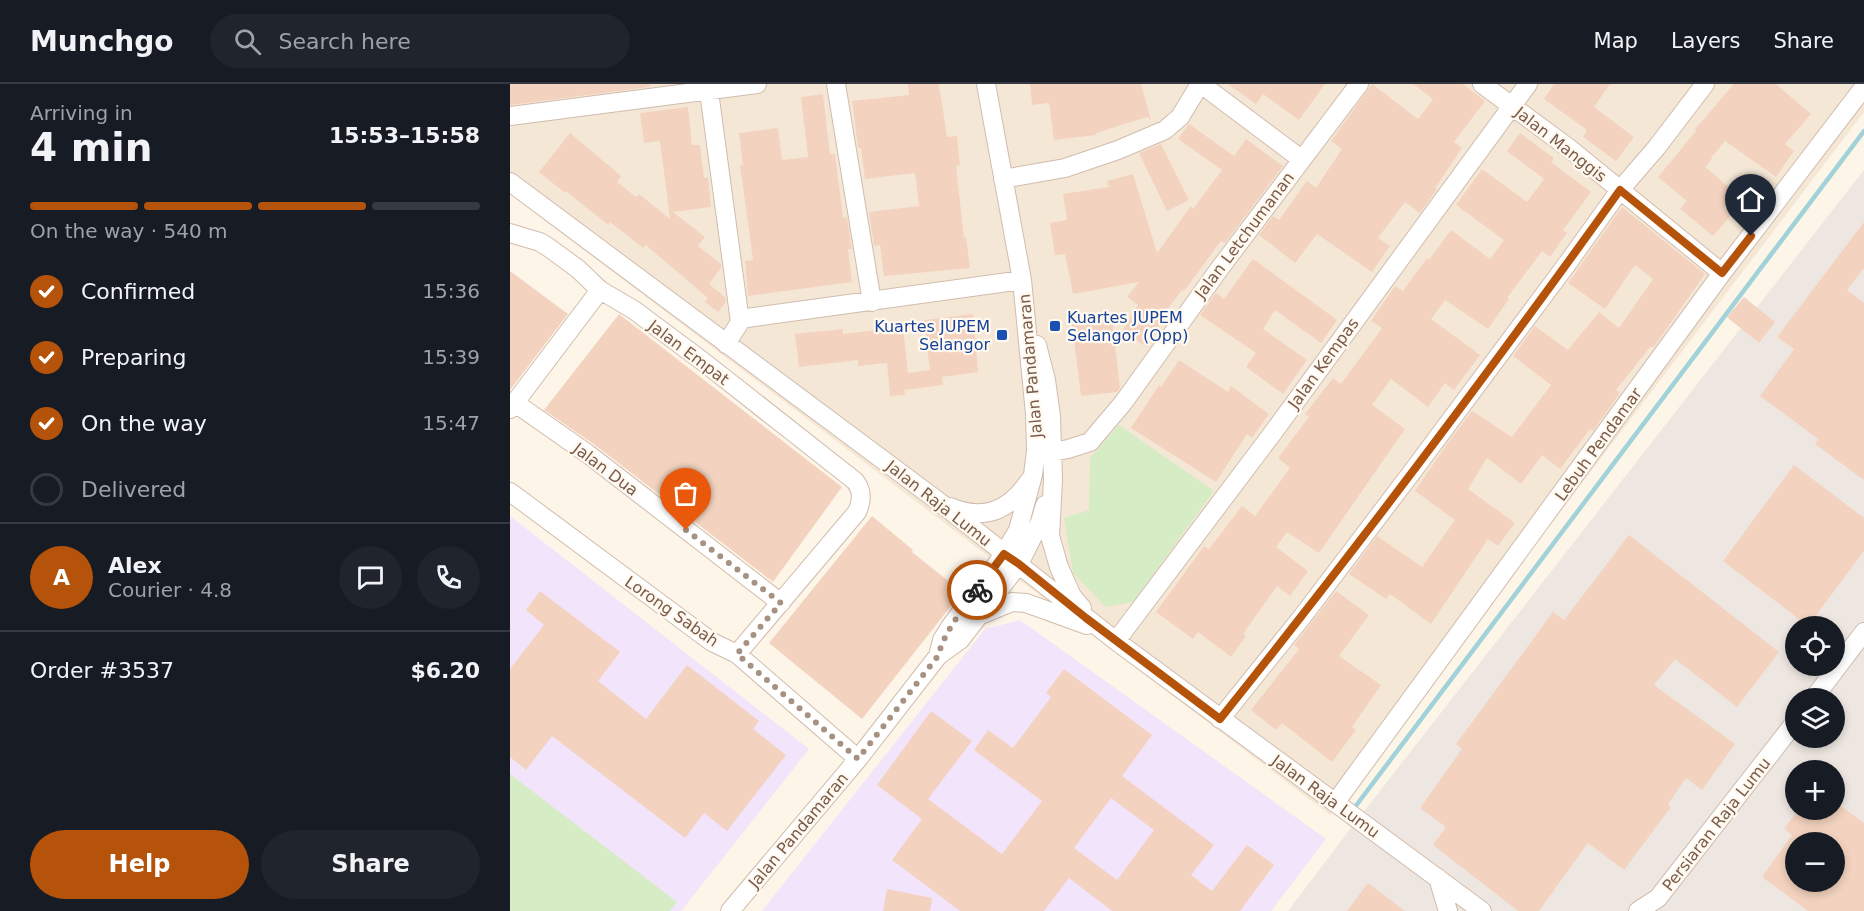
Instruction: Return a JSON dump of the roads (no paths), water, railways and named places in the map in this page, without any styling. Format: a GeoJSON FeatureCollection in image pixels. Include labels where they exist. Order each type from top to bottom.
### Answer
{"type":"FeatureCollection","features":[{"type":"Feature","properties":{"kind":"street"},"geometry":{"type":"LineString","coordinates":[[510,116],[708,87],[757,84]]}},
{"type":"Feature","properties":{"kind":"street"},"geometry":{"type":"LineString","coordinates":[[836,84],[872,302]]}},
{"type":"Feature","properties":{"kind":"street","name":"Jalan Pandamaran"},"geometry":{"type":"LineString","coordinates":[[730,911],[858,759],[938,656],[942,640],[950,627],[1012,559],[1033,475],[1044,452],[1022,280],[986,84]]}},
{"type":"Feature","properties":{"kind":"street"},"geometry":{"type":"LineString","coordinates":[[1003,179],[1065,168],[1118,150],[1165,130],[1180,117],[1200,84],[1300,159]]}},
{"type":"Feature","properties":{"kind":"street","name":"Jalan Letchumanan"},"geometry":{"type":"LineString","coordinates":[[1044,452],[1090,442],[1300,159],[1359,84]]}},
{"type":"Feature","properties":{"kind":"street","name":"Jalan Manggis"},"geometry":{"type":"LineString","coordinates":[[1482,84],[1570,149],[1722,273]]}},
{"type":"Feature","properties":{"kind":"street","name":"Jalan Kempas"},"geometry":{"type":"LineString","coordinates":[[1116,641],[1272,434],[1528,84]]}},
{"type":"Feature","properties":{"kind":"street"},"geometry":{"type":"LineString","coordinates":[[1220,719],[1302,617],[1620,190],[1657,147],[1704,84]]}},
{"type":"Feature","properties":{"kind":"street"},"geometry":{"type":"LineString","coordinates":[[708,87],[740,319],[726,344]]}},
{"type":"Feature","properties":{"kind":"street","name":"Lebuh Pendamar"},"geometry":{"type":"LineString","coordinates":[[1335,803],[1722,273],[1864,87]]}},
{"type":"Feature","properties":{"kind":"street","name":"Jalan Raja Lumu"},"geometry":{"type":"LineString","coordinates":[[510,182],[938,501],[1100,629],[1480,910]]}},
{"type":"Feature","properties":{"kind":"street","name":"Jalan Empat"},"geometry":{"type":"LineString","coordinates":[[510,233],[540,242],[548,247],[578,269],[600,290],[634,310],[705,363],[860,487],[861,502],[857,512],[781,603]]}},
{"type":"Feature","properties":{"kind":"street"},"geometry":{"type":"LineString","coordinates":[[740,319],[1022,280]]}},
{"type":"Feature","properties":{"kind":"street"},"geometry":{"type":"LineString","coordinates":[[512,406],[600,290]]}},
{"type":"Feature","properties":{"kind":"street","name":"Jalan Dua"},"geometry":{"type":"LineString","coordinates":[[512,406],[588,454],[781,603]]}},
{"type":"Feature","properties":{"kind":"street"},"geometry":{"type":"LineString","coordinates":[[1044,452],[1053,480],[1050,537],[1053,550],[1072,596],[1100,629]]}},
{"type":"Feature","properties":{"kind":"street"},"geometry":{"type":"LineString","coordinates":[[938,501],[960,511],[975,514],[1001,509],[1019,496],[1033,475]]}},
{"type":"Feature","properties":{"kind":"street"},"geometry":{"type":"LineString","coordinates":[[938,656],[960,640],[979,615],[1012,559],[1040,522],[1053,480]]}},
{"type":"Feature","properties":{"kind":"street","name":"Lorong Sabah"},"geometry":{"type":"LineString","coordinates":[[510,492],[712,642],[737,654],[858,759]]}},
{"type":"Feature","properties":{"kind":"street"},"geometry":{"type":"LineString","coordinates":[[979,615],[1012,602],[1026,603],[1100,629]]}},
{"type":"Feature","properties":{"kind":"street"},"geometry":{"type":"LineString","coordinates":[[737,654],[781,603]]}},
{"type":"Feature","properties":{"kind":"street"},"geometry":{"type":"LineString","coordinates":[[1821,688],[1864,632]]}},
{"type":"Feature","properties":{"kind":"street","name":"Persiaran Raja Lumu"},"geometry":{"type":"LineString","coordinates":[[1638,911],[1656,905],[1785,735]]}},
{"type":"Feature","properties":{"kind":"street"},"geometry":{"type":"LineString","coordinates":[[1438,878],[1448,911]]}},
{"type":"Feature","properties":{"kind":"waterway"},"geometry":{"type":"LineString","coordinates":[[1355,807],[1864,131]]}},
{"type":"Feature","properties":{"kind":"place","name":"Kuartes JUPEM Selangor (Opp)"},"geometry":{"type":"Point","coordinates":[1055,326]}},
{"type":"Feature","properties":{"kind":"place","name":"Kuartes JUPEM Selangor"},"geometry":{"type":"Point","coordinates":[1002,335]}}]}
